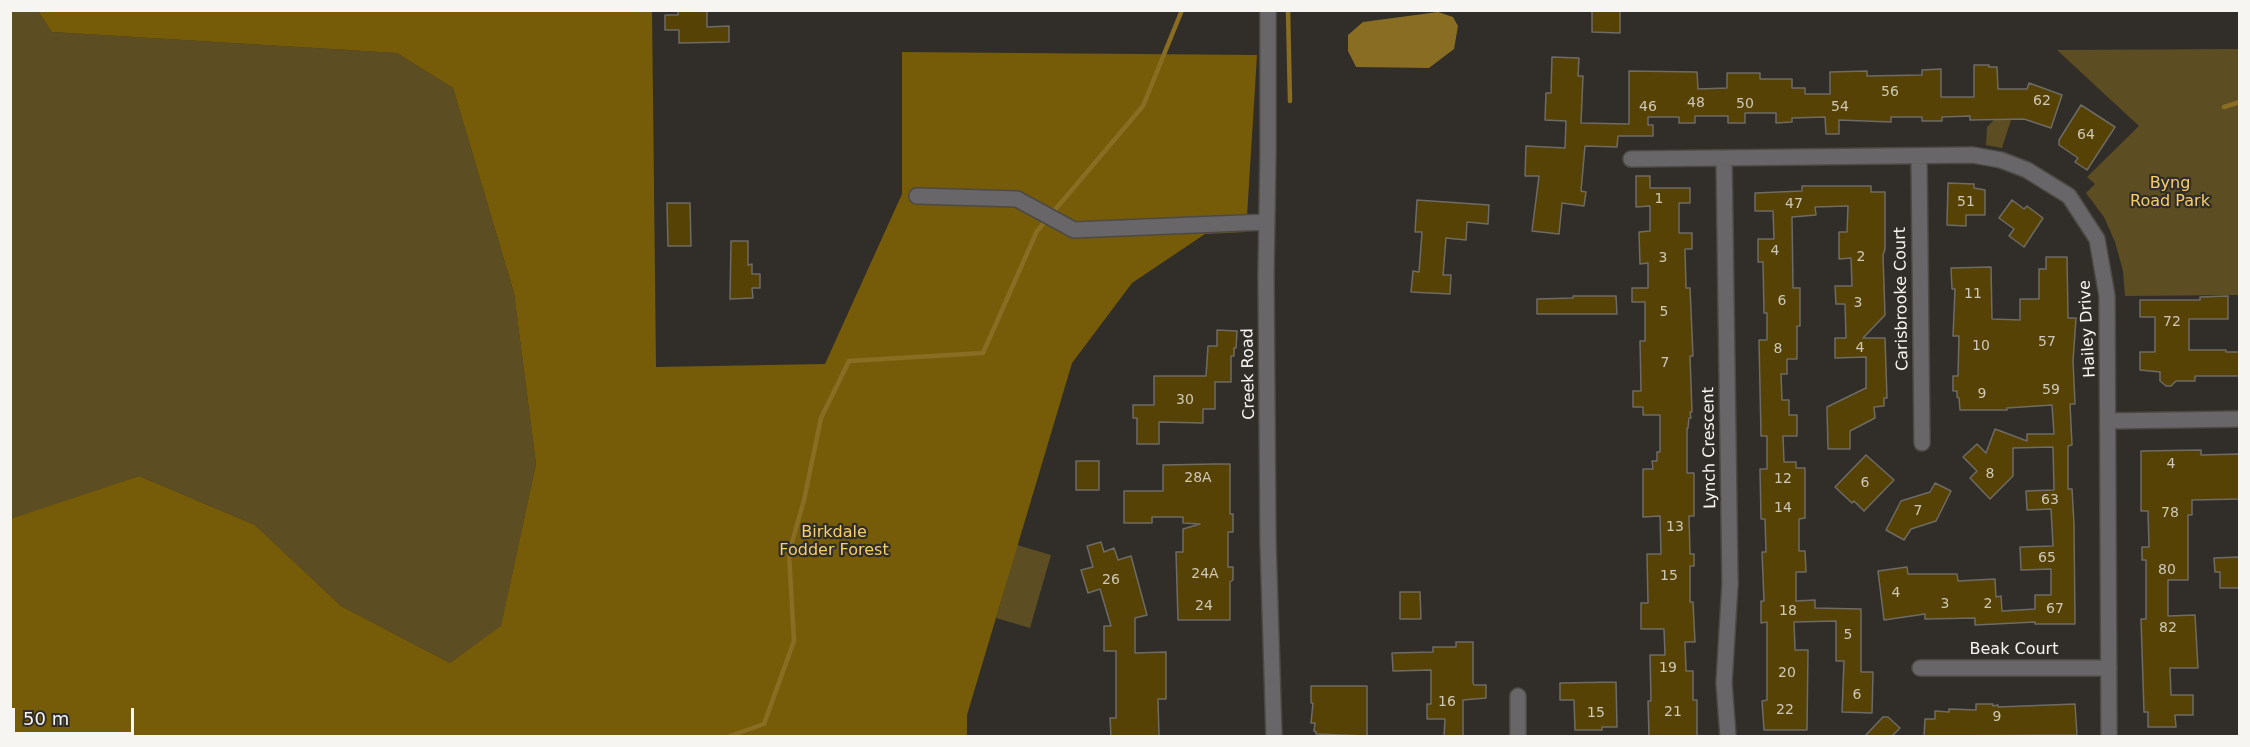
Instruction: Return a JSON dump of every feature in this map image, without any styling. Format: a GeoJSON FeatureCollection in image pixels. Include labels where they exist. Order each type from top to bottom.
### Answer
{"type":"FeatureCollection","features":[{"type":"Feature","properties":{"kind":"street","name":"Creek Road"},"geometry":{"type":"LineString","coordinates":[[1268,10],[1269,141],[1266,222],[1268,542],[1274,736]]}},
{"type":"Feature","properties":{"kind":"street","name":"Hailey Drive"},"geometry":{"type":"LineString","coordinates":[[1631,159],[1973,155],[2001,160],[2027,170],[2069,196],[2097,239],[2108,296],[2109,736]]}},
{"type":"Feature","properties":{"kind":"street","name":"Carisbrooke Court"},"geometry":{"type":"LineString","coordinates":[[1919,156],[1922,443]]}},
{"type":"Feature","properties":{"kind":"street","name":"Lynch Crescent"},"geometry":{"type":"LineString","coordinates":[[1724,158],[1730,585],[1724,683],[1728,736]]}},
{"type":"Feature","properties":{"kind":"street"},"geometry":{"type":"LineString","coordinates":[[917,196],[1017,199],[1074,230],[1266,222]]}},
{"type":"Feature","properties":{"kind":"street"},"geometry":{"type":"LineString","coordinates":[[2109,421],[2240,419]]}},
{"type":"Feature","properties":{"kind":"street","name":"Beak Court"},"geometry":{"type":"LineString","coordinates":[[1920,668],[2109,668]]}},
{"type":"Feature","properties":{"kind":"street"},"geometry":{"type":"LineString","coordinates":[[1518,696],[1518,736]]}},
{"type":"Feature","properties":{"kind":"green space"},"geometry":{"type":"Polygon","coordinates":[[[10,11],[38,11],[52,32],[397,53],[453,88],[514,293],[536,464],[501,627],[450,663],[341,606],[255,525],[139,476],[11,519],[10,11]]]}},
{"type":"Feature","properties":{"kind":"green space","name":"Birkdale Fodder Forest"},"geometry":{"type":"Polygon","coordinates":[[[38,11],[652,11],[656,367],[825,364],[902,194],[902,52],[1257,55],[1246,232],[1205,234],[1132,283],[1072,363],[967,715],[967,736],[11,736],[10,519],[139,476],[255,525],[341,606],[450,663],[501,626],[536,464],[514,293],[453,88],[397,53],[52,32],[38,11]]]}},
{"type":"Feature","properties":{"kind":"green space","name":"Byng Road Park"},"geometry":{"type":"Polygon","coordinates":[[[2239,49],[2239,295],[2125,296],[2123,271],[2115,242],[2104,217],[2086,193],[2095,184],[2087,177],[2139,126],[2057,50],[2239,49]]]}},
{"type":"Feature","properties":{"kind":"green space"},"geometry":{"type":"Polygon","coordinates":[[[1994,120],[2011,120],[2002,148],[1986,145],[1987,127],[1994,120]]]}},
{"type":"Feature","properties":{"kind":"green space"},"geometry":{"type":"Polygon","coordinates":[[[1017,545],[1051,555],[1030,628],[996,618],[1017,545]]]}},
{"type":"Feature","properties":{"kind":"shaded area"},"geometry":{"type":"Polygon","coordinates":[[[1438,12],[1453,17],[1458,26],[1454,49],[1429,68],[1356,67],[1348,51],[1348,35],[1363,22],[1438,12]]]}},
{"type":"Feature","properties":{"kind":"building"},"geometry":{"type":"Polygon","coordinates":[[[678,10],[707,10],[707,27],[729,26],[729,42],[679,43],[679,30],[665,30],[665,15],[678,15],[678,10]]]}},
{"type":"Feature","properties":{"kind":"building"},"geometry":{"type":"Polygon","coordinates":[[[1592,10],[1620,10],[1620,33],[1592,32],[1592,10]]]}},
{"type":"Feature","properties":{"kind":"building"},"geometry":{"type":"Polygon","coordinates":[[[1552,57],[1579,58],[1578,76],[1583,76],[1581,123],[1629,124],[1629,71],[1697,72],[1698,89],[1727,88],[1727,73],[1760,73],[1760,79],[1792,79],[1792,88],[1805,88],[1805,94],[1830,94],[1830,72],[1867,71],[1867,76],[1922,75],[1922,70],[1941,69],[1941,97],[1974,97],[1974,65],[1989,65],[1989,67],[1997,67],[1998,89],[2027,89],[2029,83],[2062,95],[2051,128],[2024,119],[1970,120],[1970,116],[1942,117],[1942,121],[1922,121],[1922,117],[1891,117],[1891,122],[1839,120],[1839,134],[1826,134],[1825,117],[1792,118],[1792,122],[1776,123],[1776,113],[1745,113],[1745,123],[1728,123],[1728,116],[1695,116],[1695,123],[1679,123],[1679,117],[1648,117],[1648,125],[1653,125],[1653,136],[1618,136],[1617,147],[1585,146],[1581,191],[1586,192],[1584,206],[1562,203],[1559,234],[1532,231],[1539,176],[1525,176],[1526,146],[1565,148],[1566,121],[1545,120],[1546,93],[1551,93],[1552,57]]]}},
{"type":"Feature","properties":{"kind":"building"},"geometry":{"type":"Polygon","coordinates":[[[2081,105],[2115,127],[2087,170],[2075,162],[2078,158],[2059,145],[2059,140],[2081,105]]]}},
{"type":"Feature","properties":{"kind":"building"},"geometry":{"type":"Polygon","coordinates":[[[1636,176],[1650,176],[1650,188],[1690,188],[1690,203],[1679,203],[1679,233],[1692,233],[1692,249],[1685,249],[1686,288],[1690,288],[1693,356],[1690,356],[1692,412],[1690,412],[1691,418],[1689,418],[1687,428],[1687,473],[1694,473],[1694,516],[1689,516],[1690,554],[1694,554],[1694,566],[1690,566],[1690,602],[1693,602],[1695,642],[1685,642],[1686,671],[1693,671],[1693,700],[1697,700],[1697,736],[1649,736],[1650,655],[1665,655],[1664,629],[1641,629],[1641,603],[1648,603],[1647,554],[1661,554],[1660,516],[1643,517],[1643,469],[1653,469],[1652,461],[1657,461],[1657,452],[1660,452],[1660,415],[1643,415],[1643,407],[1633,407],[1633,391],[1641,391],[1640,341],[1645,341],[1645,302],[1632,302],[1632,288],[1648,288],[1648,263],[1640,264],[1639,232],[1650,231],[1650,206],[1636,207],[1636,176]]]}},
{"type":"Feature","properties":{"kind":"building"},"geometry":{"type":"Polygon","coordinates":[[[1948,183],[1974,184],[1974,188],[1985,190],[1985,215],[1966,215],[1966,226],[1947,225],[1948,183]]]}},
{"type":"Feature","properties":{"kind":"building"},"geometry":{"type":"Polygon","coordinates":[[[1802,186],[1871,186],[1871,192],[1885,192],[1885,249],[1883,255],[1885,315],[1863,338],[1885,338],[1887,398],[1884,398],[1884,406],[1874,407],[1875,418],[1850,431],[1850,449],[1828,449],[1827,407],[1866,388],[1866,357],[1835,358],[1835,338],[1846,338],[1845,304],[1836,304],[1835,286],[1852,286],[1851,258],[1839,259],[1839,232],[1847,232],[1848,206],[1815,207],[1816,215],[1792,217],[1793,288],[1800,288],[1800,326],[1797,326],[1797,359],[1787,359],[1787,374],[1781,374],[1782,400],[1789,400],[1789,415],[1797,415],[1797,436],[1783,436],[1784,462],[1796,462],[1796,468],[1805,468],[1805,518],[1799,519],[1799,551],[1805,551],[1806,572],[1796,572],[1796,601],[1815,600],[1815,608],[1861,609],[1861,672],[1873,672],[1872,713],[1842,712],[1844,661],[1836,661],[1836,621],[1794,622],[1795,650],[1808,650],[1807,730],[1764,730],[1762,701],[1767,700],[1767,622],[1761,623],[1761,601],[1764,601],[1762,552],[1766,552],[1765,519],[1761,519],[1760,469],[1767,469],[1767,436],[1761,436],[1759,340],[1767,340],[1767,313],[1764,313],[1763,262],[1758,262],[1758,239],[1774,239],[1773,211],[1755,211],[1755,193],[1802,191],[1802,186]]]}},
{"type":"Feature","properties":{"kind":"building"},"geometry":{"type":"Polygon","coordinates":[[[1417,200],[1489,205],[1488,224],[1467,222],[1466,240],[1446,238],[1443,275],[1451,275],[1450,294],[1411,292],[1413,271],[1419,272],[1422,232],[1415,232],[1417,200]]]}},
{"type":"Feature","properties":{"kind":"building"},"geometry":{"type":"Polygon","coordinates":[[[2012,200],[2024,209],[2027,206],[2043,218],[2024,247],[2009,236],[2014,229],[1999,218],[2012,200]]]}},
{"type":"Feature","properties":{"kind":"building"},"geometry":{"type":"Polygon","coordinates":[[[667,203],[690,203],[691,246],[668,246],[667,203]]]}},
{"type":"Feature","properties":{"kind":"building"},"geometry":{"type":"Polygon","coordinates":[[[731,241],[748,241],[748,265],[752,264],[752,274],[760,274],[760,288],[752,288],[753,298],[730,299],[731,241]]]}},
{"type":"Feature","properties":{"kind":"building"},"geometry":{"type":"Polygon","coordinates":[[[2046,257],[2067,257],[2068,318],[2076,318],[2073,361],[2075,404],[2070,404],[2072,445],[2068,446],[2068,489],[2072,489],[2074,524],[2075,624],[2035,624],[2035,622],[1975,625],[1975,618],[1925,619],[1925,614],[1884,620],[1878,571],[1907,567],[1908,574],[1957,574],[1958,581],[1995,579],[1996,597],[2001,596],[2002,611],[2035,609],[2035,595],[2051,595],[2051,569],[2021,570],[2020,547],[2053,546],[2051,509],[2027,510],[2026,491],[2054,490],[2053,447],[2013,448],[2013,476],[1990,499],[1970,478],[1977,471],[1963,457],[1977,444],[1986,453],[1995,429],[2027,441],[2027,434],[2054,434],[2052,405],[2007,408],[2007,410],[1960,410],[1957,391],[1953,391],[1953,376],[1958,376],[1959,336],[1953,336],[1955,289],[1952,289],[1951,268],[1991,267],[1992,319],[2020,320],[2020,299],[2039,299],[2039,269],[2046,269],[2046,257]]]}},
{"type":"Feature","properties":{"kind":"building"},"geometry":{"type":"Polygon","coordinates":[[[1573,296],[1616,296],[1617,314],[1537,314],[1537,299],[1573,298],[1573,296]]]}},
{"type":"Feature","properties":{"kind":"building"},"geometry":{"type":"Polygon","coordinates":[[[2228,296],[2228,319],[2189,319],[2189,350],[2240,352],[2240,376],[2195,376],[2195,381],[2176,381],[2171,386],[2166,386],[2160,381],[2160,372],[2140,370],[2140,352],[2155,352],[2155,317],[2140,317],[2140,300],[2200,300],[2200,297],[2228,296]]]}},
{"type":"Feature","properties":{"kind":"building"},"geometry":{"type":"Polygon","coordinates":[[[1217,330],[1237,331],[1236,348],[1234,348],[1234,356],[1231,356],[1231,382],[1215,382],[1215,409],[1203,409],[1203,423],[1159,422],[1159,444],[1137,444],[1137,418],[1133,418],[1133,405],[1154,405],[1154,376],[1206,376],[1208,346],[1217,346],[1217,330]]]}},
{"type":"Feature","properties":{"kind":"building"},"geometry":{"type":"Polygon","coordinates":[[[2201,450],[2201,455],[2240,454],[2240,499],[2192,500],[2192,515],[2188,515],[2188,580],[2168,580],[2168,616],[2195,615],[2198,668],[2170,668],[2171,695],[2193,695],[2193,715],[2175,715],[2176,727],[2148,727],[2148,712],[2144,712],[2141,619],[2146,619],[2146,560],[2142,560],[2142,547],[2149,547],[2148,511],[2141,511],[2141,451],[2201,450]]]}},
{"type":"Feature","properties":{"kind":"building"},"geometry":{"type":"Polygon","coordinates":[[[1866,455],[1894,480],[1864,511],[1835,487],[1866,455]]]}},
{"type":"Feature","properties":{"kind":"building"},"geometry":{"type":"Polygon","coordinates":[[[1076,461],[1099,461],[1099,490],[1076,490],[1076,461]]]}},
{"type":"Feature","properties":{"kind":"building"},"geometry":{"type":"Polygon","coordinates":[[[1230,464],[1230,514],[1233,514],[1233,532],[1228,532],[1228,567],[1233,567],[1233,580],[1230,582],[1230,620],[1178,620],[1176,552],[1183,552],[1183,529],[1200,524],[1183,523],[1183,517],[1152,517],[1152,523],[1124,523],[1124,491],[1163,491],[1163,465],[1230,464]]]}},
{"type":"Feature","properties":{"kind":"building"},"geometry":{"type":"Polygon","coordinates":[[[1935,483],[1951,491],[1936,521],[1911,529],[1904,540],[1886,530],[1901,501],[1930,492],[1935,483]]]}},
{"type":"Feature","properties":{"kind":"building"},"geometry":{"type":"Polygon","coordinates":[[[1101,542],[1104,552],[1114,548],[1118,560],[1131,556],[1147,615],[1135,618],[1135,653],[1166,652],[1166,699],[1158,699],[1159,736],[1111,736],[1110,718],[1116,718],[1116,651],[1104,651],[1104,626],[1111,626],[1100,589],[1088,593],[1081,570],[1093,567],[1087,546],[1101,542]]]}},
{"type":"Feature","properties":{"kind":"building"},"geometry":{"type":"Polygon","coordinates":[[[2240,557],[2240,588],[2220,588],[2220,572],[2215,572],[2214,558],[2240,557]]]}},
{"type":"Feature","properties":{"kind":"building"},"geometry":{"type":"Polygon","coordinates":[[[1400,592],[1420,592],[1421,619],[1400,619],[1400,592]]]}},
{"type":"Feature","properties":{"kind":"building"},"geometry":{"type":"Polygon","coordinates":[[[1456,642],[1473,642],[1473,683],[1474,685],[1486,685],[1486,698],[1463,700],[1463,736],[1444,736],[1445,719],[1427,719],[1427,704],[1431,704],[1431,670],[1393,671],[1392,653],[1433,652],[1433,647],[1456,647],[1456,642]]]}},
{"type":"Feature","properties":{"kind":"building"},"geometry":{"type":"Polygon","coordinates":[[[1616,682],[1617,727],[1602,727],[1602,730],[1575,730],[1574,700],[1560,700],[1560,683],[1616,682]]]}},
{"type":"Feature","properties":{"kind":"building"},"geometry":{"type":"Polygon","coordinates":[[[1311,686],[1367,686],[1367,736],[1316,734],[1315,723],[1311,723],[1313,703],[1311,703],[1311,686]]]}},
{"type":"Feature","properties":{"kind":"building"},"geometry":{"type":"Polygon","coordinates":[[[1976,704],[1993,704],[1998,707],[2075,704],[2077,735],[1924,736],[1925,719],[1935,719],[1935,711],[1976,710],[1976,704]]]}},
{"type":"Feature","properties":{"kind":"building"},"geometry":{"type":"Polygon","coordinates":[[[1883,717],[1888,717],[1900,728],[1892,736],[1865,736],[1883,717]]]}},
{"type":"Feature","properties":{"kind":"waterway"},"geometry":{"type":"LineString","coordinates":[[730,736],[764,724],[794,641],[789,553],[804,500],[821,418],[849,361],[983,353],[1037,231],[1143,106],[1182,10]]}},
{"type":"Feature","properties":{"kind":"waterway"},"geometry":{"type":"LineString","coordinates":[[1288,10],[1290,101]]}},
{"type":"Feature","properties":{"kind":"waterway"},"geometry":{"type":"LineString","coordinates":[[2224,107],[2240,102]]}}]}
